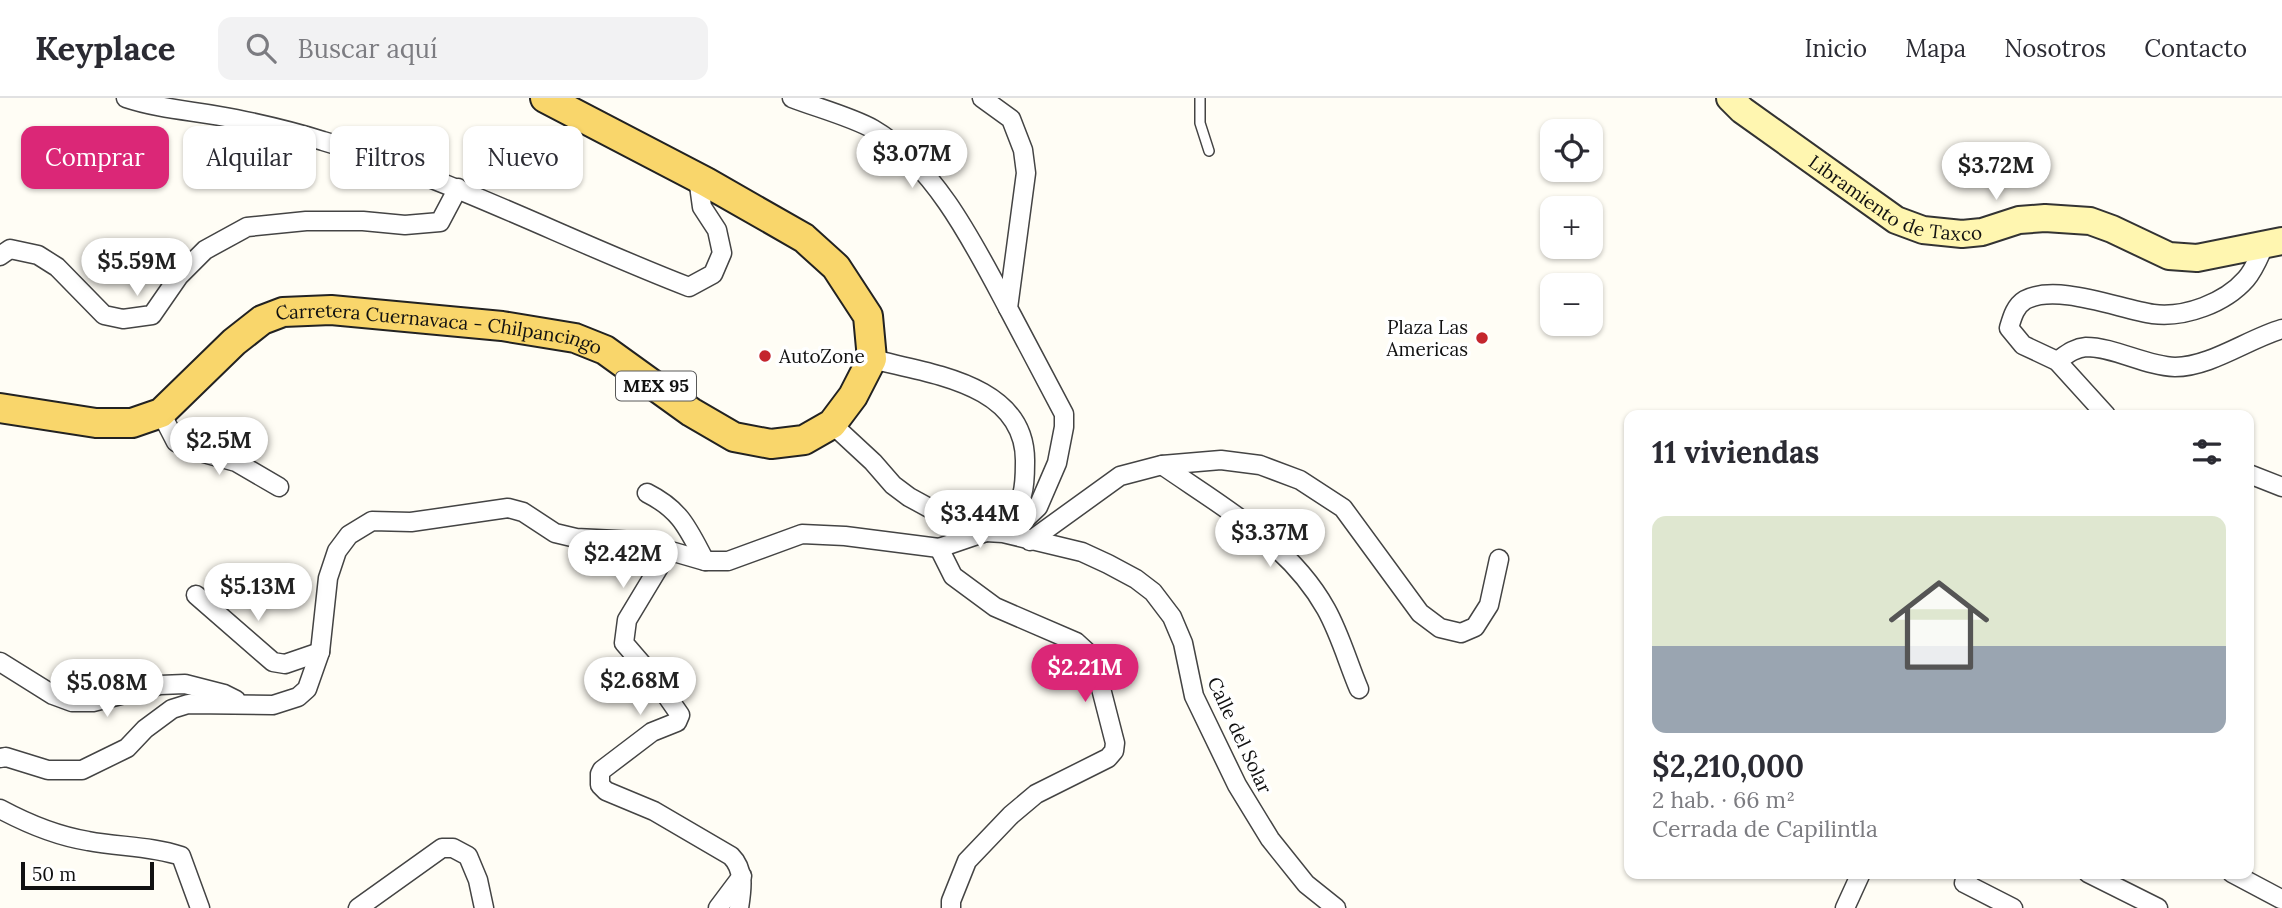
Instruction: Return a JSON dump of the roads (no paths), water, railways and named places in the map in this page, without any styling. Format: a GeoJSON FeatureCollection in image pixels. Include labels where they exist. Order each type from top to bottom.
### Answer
{"type":"FeatureCollection","features":[{"type":"Feature","properties":{"kind":"main road"},"geometry":{"type":"LineString","coordinates":[[545,98],[698,178],[804,238],[836,267],[868,316],[872,359]]}},
{"type":"Feature","properties":{"kind":"main road","name":"Libramiento de Taxco"},"geometry":{"type":"LineString","coordinates":[[1730,98],[1742,110],[1896,220],[1923,230],[1962,234],[1982,232],[2019,220],[2065,218],[2090,221],[2112,229],[2169,256],[2197,258],[2273,243]]}},
{"type":"Feature","properties":{"kind":"main road","name":"Carretera Cuernavaca - Chilpancingo"},"geometry":{"type":"LineString","coordinates":[[0,408],[96,423],[132,423],[161,413],[234,342],[262,320],[282,312],[331,310],[502,326],[575,338],[605,350],[691,412],[734,437],[771,444],[804,440],[832,424],[853,396],[872,359]]}},
{"type":"Feature","properties":{"kind":"street"},"geometry":{"type":"LineString","coordinates":[[126,98],[147,105],[235,118],[324,141],[458,188],[628,264],[689,287],[713,274],[722,253],[717,230],[702,207],[698,178]]}},
{"type":"Feature","properties":{"kind":"street"},"geometry":{"type":"LineString","coordinates":[[0,758],[6,757],[48,769],[82,770],[127,748],[145,729],[172,709],[188,704],[273,705],[298,697],[307,689],[320,652],[328,578],[337,551],[349,535],[372,521],[411,522],[508,508],[523,512],[555,533],[565,536],[636,541],[705,561],[728,561],[802,534],[845,536],[939,548],[1020,524],[1038,508],[1044,497],[1057,463],[1064,414],[989,272],[944,198],[905,152],[872,128],[792,98]]}},
{"type":"Feature","properties":{"kind":"street"},"geometry":{"type":"LineString","coordinates":[[982,98],[1010,119],[1023,150],[1026,173],[1008,308]]}},
{"type":"Feature","properties":{"kind":"street"},"geometry":{"type":"LineString","coordinates":[[0,256],[10,249],[38,255],[57,267],[104,315],[123,320],[152,315],[179,276],[205,250],[247,227],[306,221],[363,221],[405,225],[440,222],[458,188]]}},
{"type":"Feature","properties":{"kind":"street"},"geometry":{"type":"LineString","coordinates":[[2101,410],[2057,361],[2023,345],[2009,328],[2014,312],[2025,300],[2049,295],[2084,298],[2155,314],[2188,312],[2230,295],[2247,279],[2273,243]]}},
{"type":"Feature","properties":{"kind":"street"},"geometry":{"type":"LineString","coordinates":[[2057,361],[2070,351],[2084,347],[2175,367],[2196,365],[2282,329]]}},
{"type":"Feature","properties":{"kind":"street"},"geometry":{"type":"LineString","coordinates":[[872,359],[939,376],[976,389],[1005,408],[1021,429],[1025,447],[1022,495],[995,530]]}},
{"type":"Feature","properties":{"kind":"street"},"geometry":{"type":"LineString","coordinates":[[161,413],[176,442],[189,449],[236,462],[279,487]]}},
{"type":"Feature","properties":{"kind":"street","name":"Calle del Solar"},"geometry":{"type":"LineString","coordinates":[[832,424],[873,462],[893,485],[953,521],[1090,556],[1136,579],[1153,592],[1172,617],[1182,643],[1194,696],[1237,785],[1270,839],[1306,884],[1336,908]]}},
{"type":"Feature","properties":{"kind":"street"},"geometry":{"type":"LineString","coordinates":[[1030,541],[1119,476],[1162,465],[1221,460],[1260,465],[1300,480],[1343,508],[1420,613],[1440,628],[1461,633],[1475,627],[1489,604],[1499,559]]}},
{"type":"Feature","properties":{"kind":"street"},"geometry":{"type":"LineString","coordinates":[[1162,465],[1245,522],[1297,566],[1327,610],[1359,689]]}},
{"type":"Feature","properties":{"kind":"street"},"geometry":{"type":"LineString","coordinates":[[2254,476],[2282,487]]}},
{"type":"Feature","properties":{"kind":"street"},"geometry":{"type":"LineString","coordinates":[[648,493],[666,503],[685,523],[705,561]]}},
{"type":"Feature","properties":{"kind":"street"},"geometry":{"type":"LineString","coordinates":[[939,548],[953,576],[995,607],[1076,642],[1088,653],[1095,665],[1115,743],[1114,751],[1108,758],[1036,794],[1011,815],[967,861],[951,901],[951,908]]}},
{"type":"Feature","properties":{"kind":"street"},"geometry":{"type":"LineString","coordinates":[[668,552],[628,620],[624,643],[655,679],[680,715],[677,722],[652,732],[603,770],[600,774],[600,785],[607,792],[654,811],[731,856],[738,863],[742,876],[739,908]]}},
{"type":"Feature","properties":{"kind":"street"},"geometry":{"type":"LineString","coordinates":[[196,595],[273,662],[285,664],[320,652]]}},
{"type":"Feature","properties":{"kind":"street"},"geometry":{"type":"LineString","coordinates":[[0,662],[54,695],[72,702],[93,702],[160,685],[185,684],[224,694],[242,704]]}},
{"type":"Feature","properties":{"kind":"street"},"geometry":{"type":"LineString","coordinates":[[0,809],[30,825],[86,841],[163,850],[181,856],[201,908]]}},
{"type":"Feature","properties":{"kind":"street"},"geometry":{"type":"LineString","coordinates":[[358,908],[442,848],[453,848],[468,856],[478,880],[484,908]]}},
{"type":"Feature","properties":{"kind":"street"},"geometry":{"type":"LineString","coordinates":[[718,908],[742,876]]}},
{"type":"Feature","properties":{"kind":"street"},"geometry":{"type":"LineString","coordinates":[[1846,908],[1858,879]]}},
{"type":"Feature","properties":{"kind":"street"},"geometry":{"type":"LineString","coordinates":[[1966,879],[1964,883],[2013,908]]}},
{"type":"Feature","properties":{"kind":"street"},"geometry":{"type":"LineString","coordinates":[[2100,879],[2158,908]]}},
{"type":"Feature","properties":{"kind":"street"},"geometry":{"type":"LineString","coordinates":[[2244,879],[2282,898],[2278,908]]}},
{"type":"Feature","properties":{"kind":"lane"},"geometry":{"type":"LineString","coordinates":[[1200,98],[1200,122],[1209,151]]}},
{"type":"Feature","properties":{"kind":"place","name":"Plaza Las Americas"},"geometry":{"type":"Point","coordinates":[1482,338]}},
{"type":"Feature","properties":{"kind":"place","name":"AutoZone"},"geometry":{"type":"Point","coordinates":[765,356]}}]}
